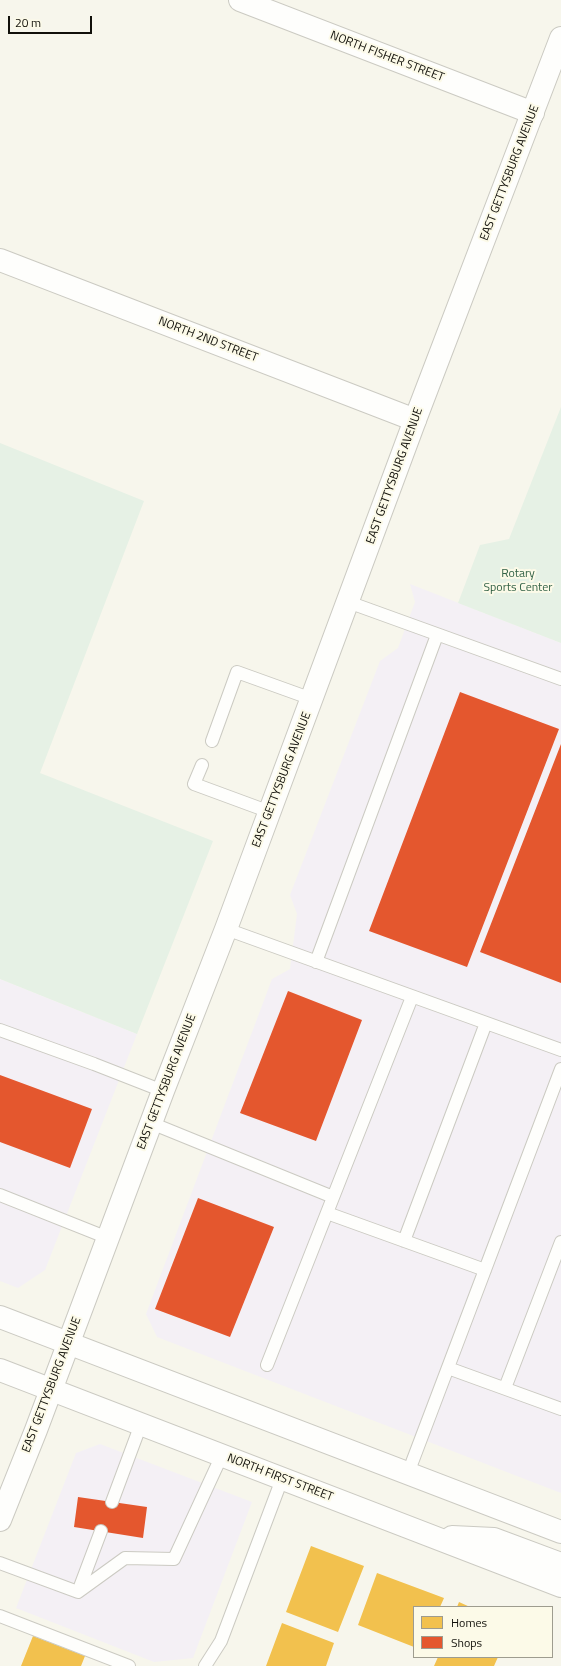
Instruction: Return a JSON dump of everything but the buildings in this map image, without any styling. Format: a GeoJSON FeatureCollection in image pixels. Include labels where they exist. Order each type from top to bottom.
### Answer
{"type":"FeatureCollection","features":[{"type":"Feature","properties":{"kind":"street","name":"NORTH FISHER STREET"},"geometry":{"type":"LineString","coordinates":[[240,0],[533,113]]}},
{"type":"Feature","properties":{"kind":"street","name":"EAST GETTYSBURG AVENUE"},"geometry":{"type":"LineString","coordinates":[[0,1520],[162,1092],[226,929],[415,420],[561,38]]}},
{"type":"Feature","properties":{"kind":"street","name":"NORTH 2ND STREET"},"geometry":{"type":"LineString","coordinates":[[0,260],[415,420]]}},
{"type":"Feature","properties":{"kind":"street"},"geometry":{"type":"LineString","coordinates":[[0,1317],[561,1532]]}},
{"type":"Feature","properties":{"kind":"street","name":"NORTH FIRST STREET"},"geometry":{"type":"LineString","coordinates":[[0,1370],[561,1586]]}},
{"type":"Feature","properties":{"kind":"street"},"geometry":{"type":"LineString","coordinates":[[431,1536],[494,1539],[561,1564]]}},
{"type":"Feature","properties":{"kind":"lane"},"geometry":{"type":"LineString","coordinates":[[348,602],[561,679]]}},
{"type":"Feature","properties":{"kind":"lane"},"geometry":{"type":"LineString","coordinates":[[316,962],[437,635]]}},
{"type":"Feature","properties":{"kind":"lane"},"geometry":{"type":"LineString","coordinates":[[212,741],[237,672],[312,699]]}},
{"type":"Feature","properties":{"kind":"lane"},"geometry":{"type":"LineString","coordinates":[[202,766],[194,784],[270,812]]}},
{"type":"Feature","properties":{"kind":"lane"},"geometry":{"type":"LineString","coordinates":[[226,929],[561,1050]]}},
{"type":"Feature","properties":{"kind":"lane"},"geometry":{"type":"LineString","coordinates":[[267,1365],[412,997]]}},
{"type":"Feature","properties":{"kind":"lane"},"geometry":{"type":"LineString","coordinates":[[404,1241],[486,1023]]}},
{"type":"Feature","properties":{"kind":"lane"},"geometry":{"type":"LineString","coordinates":[[0,1030],[94,1064],[162,1092]]}},
{"type":"Feature","properties":{"kind":"lane"},"geometry":{"type":"LineString","coordinates":[[408,1473],[561,1069]]}},
{"type":"Feature","properties":{"kind":"lane"},"geometry":{"type":"LineString","coordinates":[[151,1123],[333,1197]]}},
{"type":"Feature","properties":{"kind":"lane"},"geometry":{"type":"LineString","coordinates":[[0,1195],[108,1238]]}},
{"type":"Feature","properties":{"kind":"lane"},"geometry":{"type":"LineString","coordinates":[[327,1213],[485,1270]]}},
{"type":"Feature","properties":{"kind":"lane"},"geometry":{"type":"LineString","coordinates":[[505,1388],[561,1242]]}},
{"type":"Feature","properties":{"kind":"lane"},"geometry":{"type":"LineString","coordinates":[[448,1368],[561,1409]]}},
{"type":"Feature","properties":{"kind":"lane"},"geometry":{"type":"LineString","coordinates":[[112,1502],[141,1424]]}},
{"type":"Feature","properties":{"kind":"lane"},"geometry":{"type":"LineString","coordinates":[[78,1592],[126,1558],[174,1559],[222,1455]]}},
{"type":"Feature","properties":{"kind":"lane"},"geometry":{"type":"LineString","coordinates":[[204,1666],[221,1641],[282,1479]]}},
{"type":"Feature","properties":{"kind":"lane"},"geometry":{"type":"LineString","coordinates":[[78,1592],[101,1531]]}},
{"type":"Feature","properties":{"kind":"lane"},"geometry":{"type":"LineString","coordinates":[[0,1563],[78,1592]]}},
{"type":"Feature","properties":{"kind":"lane"},"geometry":{"type":"LineString","coordinates":[[0,1616],[129,1666]]}},
{"type":"Feature","properties":{"kind":"shaded area"},"geometry":{"type":"Polygon","coordinates":[[[410,584],[561,643],[561,1493],[157,1337],[146,1314],[272,979],[290,969],[297,914],[290,895],[380,661],[398,648],[415,602],[410,584]]]}},
{"type":"Feature","properties":{"kind":"shaded area"},"geometry":{"type":"Polygon","coordinates":[[[0,979],[137,1034],[45,1270],[18,1288],[0,1281],[0,979]]]}},
{"type":"Feature","properties":{"kind":"shaded area"},"geometry":{"type":"Polygon","coordinates":[[[100,1444],[252,1502],[193,1658],[154,1662],[16,1608],[76,1453],[100,1444]]]}},
{"type":"Feature","properties":{"kind":"green space","name":"Rotary Sports Center"},"geometry":{"type":"Polygon","coordinates":[[[561,407],[561,643],[458,603],[480,545],[509,539],[561,407]]]}},
{"type":"Feature","properties":{"kind":"green space"},"geometry":{"type":"Polygon","coordinates":[[[0,443],[144,501],[40,773],[213,841],[137,1034],[0,979],[0,443]]]}}]}
